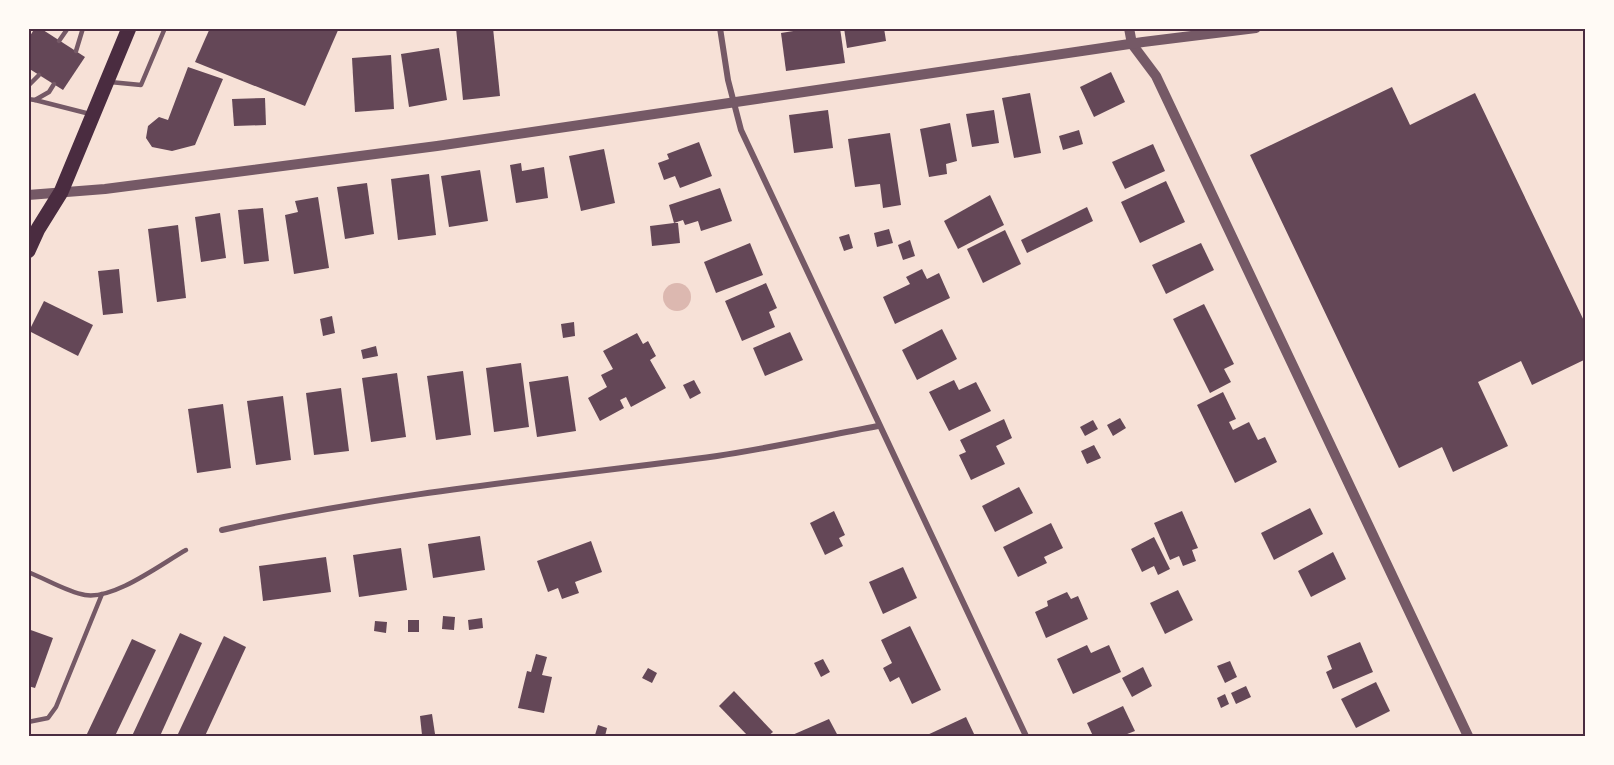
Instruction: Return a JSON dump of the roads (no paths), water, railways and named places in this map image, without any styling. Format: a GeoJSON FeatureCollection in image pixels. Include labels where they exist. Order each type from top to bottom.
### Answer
{"type":"FeatureCollection","features":[{"type":"Feature","properties":{"kind":"main road"},"geometry":{"type":"LineString","coordinates":[[28,251],[38,229],[61,192],[129,28]]}},
{"type":"Feature","properties":{"kind":"street"},"geometry":{"type":"LineString","coordinates":[[720,28],[733,101],[741,130],[878,426],[1026,736]]}},
{"type":"Feature","properties":{"kind":"street"},"geometry":{"type":"LineString","coordinates":[[1130,28],[1132,44],[1156,76],[1468,736]]}},
{"type":"Feature","properties":{"kind":"street"},"geometry":{"type":"LineString","coordinates":[[28,195],[105,189],[437,146],[733,101],[1256,28]]}},
{"type":"Feature","properties":{"kind":"street"},"geometry":{"type":"LineString","coordinates":[[222,530],[281,517],[426,494],[718,456],[878,426]]}},
{"type":"Feature","properties":{"kind":"lane"},"geometry":{"type":"LineString","coordinates":[[59,41],[68,28]]}},
{"type":"Feature","properties":{"kind":"lane"},"geometry":{"type":"LineString","coordinates":[[76,51],[82,28]]}},
{"type":"Feature","properties":{"kind":"lane"},"geometry":{"type":"LineString","coordinates":[[107,82],[128,86],[141,85],[165,28]]}},
{"type":"Feature","properties":{"kind":"lane"},"geometry":{"type":"LineString","coordinates":[[28,86],[39,75]]}},
{"type":"Feature","properties":{"kind":"lane"},"geometry":{"type":"LineString","coordinates":[[32,100],[49,92],[54,84]]}},
{"type":"Feature","properties":{"kind":"lane"},"geometry":{"type":"LineString","coordinates":[[32,100],[93,115]]}},
{"type":"Feature","properties":{"kind":"lane"},"geometry":{"type":"LineString","coordinates":[[28,572],[84,595],[102,594],[122,586],[186,550]]}},
{"type":"Feature","properties":{"kind":"lane"},"geometry":{"type":"LineString","coordinates":[[28,722],[48,718],[56,707],[102,594]]}}]}
